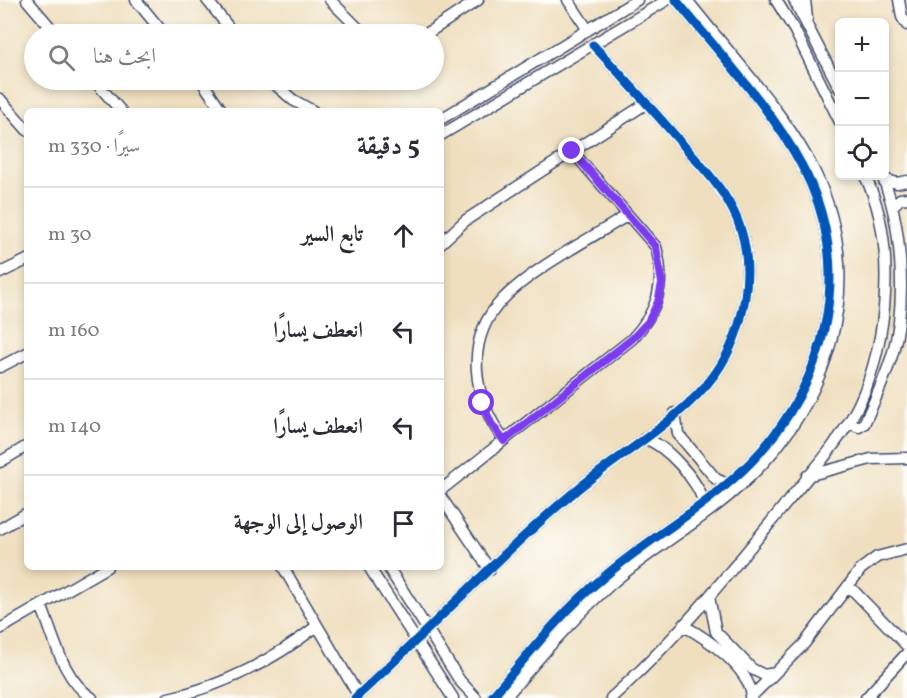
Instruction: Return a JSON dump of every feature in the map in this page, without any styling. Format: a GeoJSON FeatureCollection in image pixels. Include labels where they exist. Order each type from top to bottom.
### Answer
{"type":"FeatureCollection","features":[{"type":"Feature","properties":{"kind":"street"},"geometry":{"type":"LineString","coordinates":[[27,0],[47,24]]}},
{"type":"Feature","properties":{"kind":"street"},"geometry":{"type":"LineString","coordinates":[[136,0],[156,24]]}},
{"type":"Feature","properties":{"kind":"street"},"geometry":{"type":"LineString","coordinates":[[207,0],[226,24]]}},
{"type":"Feature","properties":{"kind":"street"},"geometry":{"type":"LineString","coordinates":[[330,0],[354,24]]}},
{"type":"Feature","properties":{"kind":"street"},"geometry":{"type":"LineString","coordinates":[[438,24],[461,5],[478,0]]}},
{"type":"Feature","properties":{"kind":"street"},"geometry":{"type":"LineString","coordinates":[[568,0],[588,30]]}},
{"type":"Feature","properties":{"kind":"street"},"geometry":{"type":"LineString","coordinates":[[444,117],[637,0]]}},
{"type":"Feature","properties":{"kind":"street"},"geometry":{"type":"LineString","coordinates":[[444,133],[667,0]]}},
{"type":"Feature","properties":{"kind":"street"},"geometry":{"type":"LineString","coordinates":[[505,698],[568,625],[610,585],[656,548],[732,493],[758,469],[782,442],[802,413],[826,361],[834,333],[839,275],[835,237],[822,190],[795,139],[694,16],[676,0]]}},
{"type":"Feature","properties":{"kind":"street"},"geometry":{"type":"LineString","coordinates":[[491,698],[560,618],[603,577],[649,540],[727,484],[774,436],[807,383],[820,348],[830,303],[828,247],[814,192],[793,151],[694,16],[687,0]]}},
{"type":"Feature","properties":{"kind":"street"},"geometry":{"type":"LineString","coordinates":[[776,0],[795,31],[835,112]]}},
{"type":"Feature","properties":{"kind":"street"},"geometry":{"type":"LineString","coordinates":[[794,0],[835,79]]}},
{"type":"Feature","properties":{"kind":"street"},"geometry":{"type":"LineString","coordinates":[[805,0],[807,22]]}},
{"type":"Feature","properties":{"kind":"street"},"geometry":{"type":"LineString","coordinates":[[899,0],[902,17],[907,25]]}},
{"type":"Feature","properties":{"kind":"street"},"geometry":{"type":"LineString","coordinates":[[285,570],[357,697],[573,492],[644,439],[696,396],[714,375],[729,352],[739,326],[745,299],[744,245],[738,220],[725,195],[647,103],[593,45]]}},
{"type":"Feature","properties":{"kind":"street"},"geometry":{"type":"LineString","coordinates":[[103,90],[118,108]]}},
{"type":"Feature","properties":{"kind":"street"},"geometry":{"type":"LineString","coordinates":[[208,90],[220,108]]}},
{"type":"Feature","properties":{"kind":"street"},"geometry":{"type":"LineString","coordinates":[[278,90],[292,108]]}},
{"type":"Feature","properties":{"kind":"street"},"geometry":{"type":"LineString","coordinates":[[282,90],[308,108]]}},
{"type":"Feature","properties":{"kind":"street"},"geometry":{"type":"LineString","coordinates":[[0,99],[24,127]]}},
{"type":"Feature","properties":{"kind":"street"},"geometry":{"type":"LineString","coordinates":[[444,240],[466,220],[647,103]]}},
{"type":"Feature","properties":{"kind":"street"},"geometry":{"type":"LineString","coordinates":[[444,488],[632,339],[648,322],[658,302],[662,283],[661,265],[656,247],[572,151]]}},
{"type":"Feature","properties":{"kind":"street"},"geometry":{"type":"LineString","coordinates":[[611,698],[684,626],[849,423],[871,374],[884,310],[883,245],[877,213],[866,180]]}},
{"type":"Feature","properties":{"kind":"street"},"geometry":{"type":"LineString","coordinates":[[849,423],[859,427],[866,418],[884,381],[894,350],[899,314],[899,255],[892,207],[884,180]]}},
{"type":"Feature","properties":{"kind":"street"},"geometry":{"type":"LineString","coordinates":[[889,180],[897,183],[907,181]]}},
{"type":"Feature","properties":{"kind":"street"},"geometry":{"type":"LineString","coordinates":[[892,207],[900,199],[907,198]]}},
{"type":"Feature","properties":{"kind":"street"},"geometry":{"type":"LineString","coordinates":[[504,441],[491,423],[482,403],[476,379],[478,350],[492,312],[518,285],[628,214]]}},
{"type":"Feature","properties":{"kind":"street"},"geometry":{"type":"LineString","coordinates":[[0,273],[24,261]]}},
{"type":"Feature","properties":{"kind":"street"},"geometry":{"type":"LineString","coordinates":[[899,314],[907,332]]}},
{"type":"Feature","properties":{"kind":"street"},"geometry":{"type":"LineString","coordinates":[[0,367],[24,355]]}},
{"type":"Feature","properties":{"kind":"street"},"geometry":{"type":"LineString","coordinates":[[675,413],[678,434],[716,479],[727,484]]}},
{"type":"Feature","properties":{"kind":"street"},"geometry":{"type":"LineString","coordinates":[[644,439],[664,447],[698,488],[703,502]]}},
{"type":"Feature","properties":{"kind":"street"},"geometry":{"type":"LineString","coordinates":[[0,462],[24,448]]}},
{"type":"Feature","properties":{"kind":"street"},"geometry":{"type":"LineString","coordinates":[[807,476],[871,459],[907,459]]}},
{"type":"Feature","properties":{"kind":"street"},"geometry":{"type":"LineString","coordinates":[[444,501],[490,570]]}},
{"type":"Feature","properties":{"kind":"street"},"geometry":{"type":"LineString","coordinates":[[0,529],[24,515]]}},
{"type":"Feature","properties":{"kind":"street"},"geometry":{"type":"LineString","coordinates":[[751,697],[804,644],[861,569],[878,556],[907,549]]}},
{"type":"Feature","properties":{"kind":"street"},"geometry":{"type":"LineString","coordinates":[[0,629],[102,570]]}},
{"type":"Feature","properties":{"kind":"street"},"geometry":{"type":"LineString","coordinates":[[371,570],[453,698]]}},
{"type":"Feature","properties":{"kind":"street"},"geometry":{"type":"LineString","coordinates":[[390,570],[460,681],[476,698]]}},
{"type":"Feature","properties":{"kind":"street"},"geometry":{"type":"LineString","coordinates":[[849,586],[907,646]]}},
{"type":"Feature","properties":{"kind":"street"},"geometry":{"type":"LineString","coordinates":[[709,597],[716,632],[758,673],[764,675],[775,673]]}},
{"type":"Feature","properties":{"kind":"street"},"geometry":{"type":"LineString","coordinates":[[41,605],[70,678],[81,691],[92,698]]}},
{"type":"Feature","properties":{"kind":"street"},"geometry":{"type":"LineString","coordinates":[[168,698],[216,685],[243,674],[294,644],[317,626]]}},
{"type":"Feature","properties":{"kind":"street"},"geometry":{"type":"LineString","coordinates":[[684,626],[713,644],[748,680],[751,697]]}},
{"type":"Feature","properties":{"kind":"street"},"geometry":{"type":"LineString","coordinates":[[866,698],[907,653]]}},
{"type":"Feature","properties":{"kind":"street"},"geometry":{"type":"LineString","coordinates":[[619,698],[624,687]]}},
{"type":"Feature","properties":{"kind":"cycle path"},"geometry":{"type":"LineString","coordinates":[[491,698],[545,634],[589,590],[623,561],[717,493],[751,462],[778,431],[799,396],[815,360],[826,322],[830,283],[828,243],[818,204],[802,166],[760,101],[676,0]]}},
{"type":"Feature","properties":{"kind":"cycle path"},"geometry":{"type":"LineString","coordinates":[[355,698],[545,517],[590,479],[685,407],[715,374],[734,339],[745,299],[747,278],[743,238],[732,208],[706,171],[593,45]]}},
{"type":"Feature","properties":{"kind":"route"},"geometry":{"type":"LineString","coordinates":[[482,403],[491,423],[504,441],[632,339],[648,322],[658,302],[662,283],[661,265],[656,247],[572,151]]}}]}
